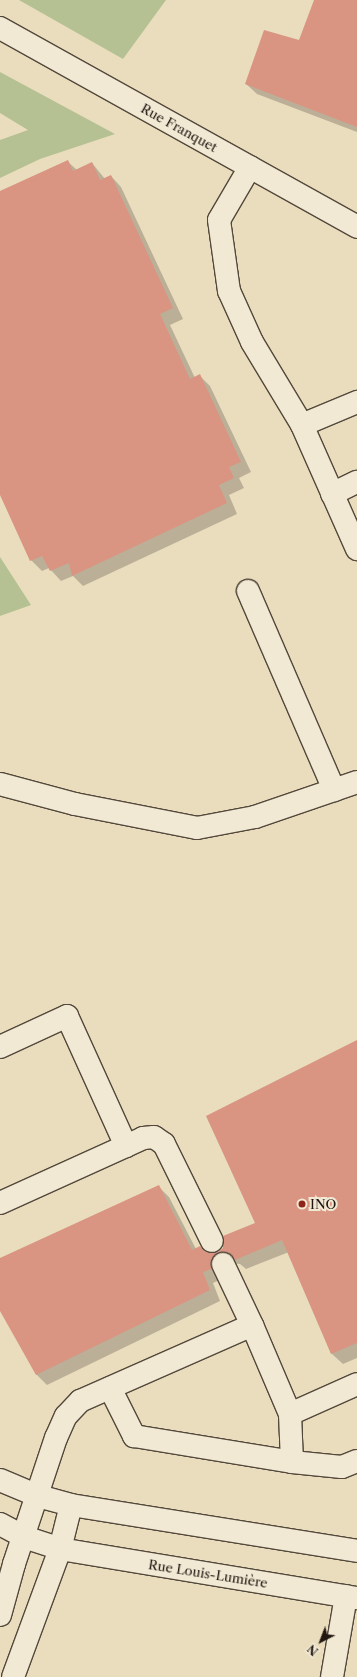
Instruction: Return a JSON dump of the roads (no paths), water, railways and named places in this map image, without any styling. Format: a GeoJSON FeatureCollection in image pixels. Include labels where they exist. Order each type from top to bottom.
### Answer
{"type":"FeatureCollection","features":[{"type":"Feature","properties":{"kind":"street","name":"Rue Franquet"},"geometry":{"type":"LineString","coordinates":[[0,28],[357,227]]}},
{"type":"Feature","properties":{"kind":"street"},"geometry":{"type":"LineString","coordinates":[[250,167],[219,220],[229,290],[252,342],[302,425],[357,548]]}},
{"type":"Feature","properties":{"kind":"street"},"geometry":{"type":"LineString","coordinates":[[302,425],[357,402]]}},
{"type":"Feature","properties":{"kind":"street"},"geometry":{"type":"LineString","coordinates":[[332,494],[357,482]]}},
{"type":"Feature","properties":{"kind":"street"},"geometry":{"type":"LineString","coordinates":[[248,591],[334,790]]}},
{"type":"Feature","properties":{"kind":"street"},"geometry":{"type":"LineString","coordinates":[[0,784],[75,804],[197,828],[255,817],[357,782]]}},
{"type":"Feature","properties":{"kind":"street"},"geometry":{"type":"LineString","coordinates":[[0,1047],[67,1016],[126,1146]]}},
{"type":"Feature","properties":{"kind":"street"},"geometry":{"type":"LineString","coordinates":[[0,1203],[142,1138],[154,1137],[164,1144],[212,1241]]}},
{"type":"Feature","properties":{"kind":"street"},"geometry":{"type":"LineString","coordinates":[[223,1264],[252,1325],[290,1414],[292,1462]]}},
{"type":"Feature","properties":{"kind":"street"},"geometry":{"type":"LineString","coordinates":[[0,1614],[24,1537],[66,1416],[80,1401],[252,1325]]}},
{"type":"Feature","properties":{"kind":"street"},"geometry":{"type":"LineString","coordinates":[[290,1414],[357,1384]]}},
{"type":"Feature","properties":{"kind":"street"},"geometry":{"type":"LineString","coordinates":[[110,1388],[134,1436],[292,1462],[342,1467],[357,1461]]}},
{"type":"Feature","properties":{"kind":"street"},"geometry":{"type":"LineString","coordinates":[[0,1480],[38,1496],[71,1505],[357,1551]]}},
{"type":"Feature","properties":{"kind":"street"},"geometry":{"type":"LineString","coordinates":[[13,1677],[60,1549],[71,1505]]}},
{"type":"Feature","properties":{"kind":"street","name":"Rue Louis-Lumière"},"geometry":{"type":"LineString","coordinates":[[0,1524],[24,1537],[60,1549],[352,1597]]}},
{"type":"Feature","properties":{"kind":"street"},"geometry":{"type":"LineString","coordinates":[[332,1677],[352,1597]]}},
{"type":"Feature","properties":{"kind":"place","name":"INO"},"geometry":{"type":"Point","coordinates":[302,1204]}}]}
